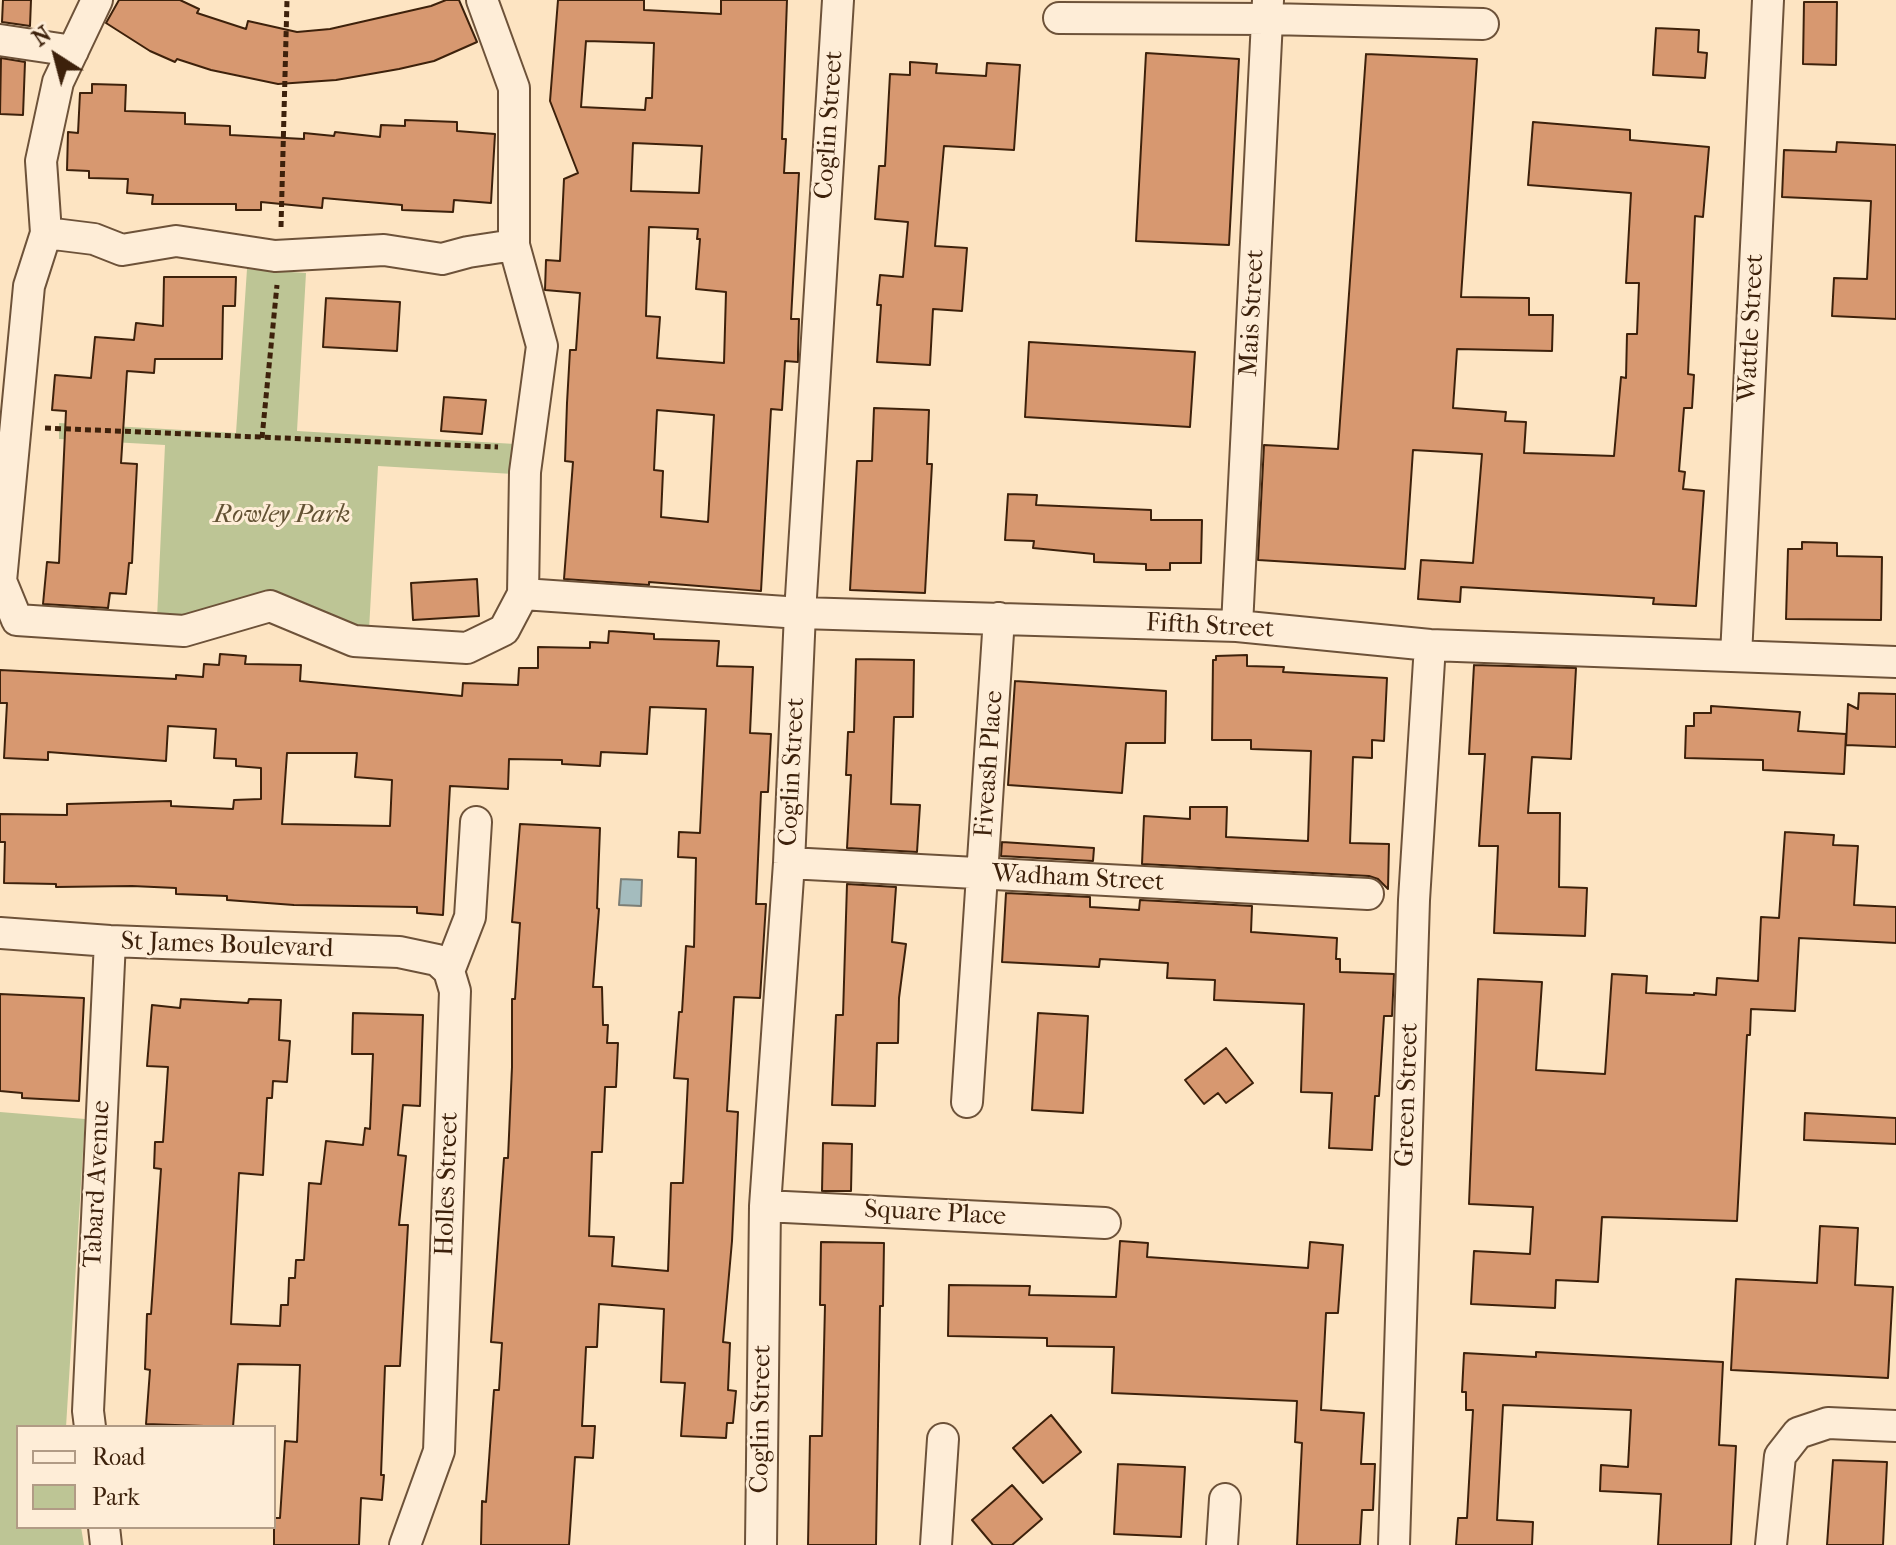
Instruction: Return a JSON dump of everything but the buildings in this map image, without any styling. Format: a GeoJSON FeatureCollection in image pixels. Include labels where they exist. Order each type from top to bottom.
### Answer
{"type":"FeatureCollection","features":[{"type":"Feature","properties":{"kind":"street"},"geometry":{"type":"LineString","coordinates":[[97,0],[58,82],[41,161],[46,233],[29,286],[1,581],[17,620],[184,631],[270,606],[354,641],[467,648],[504,630],[523,594],[525,472],[542,346],[514,245],[514,88],[482,0]]}},
{"type":"Feature","properties":{"kind":"street","name":"Coglin Street"},"geometry":{"type":"LineString","coordinates":[[761,1545],[765,1206],[789,863],[800,613],[838,0]]}},
{"type":"Feature","properties":{"kind":"street","name":"Wattle Street"},"geometry":{"type":"LineString","coordinates":[[1736,656],[1768,0]]}},
{"type":"Feature","properties":{"kind":"street"},"geometry":{"type":"LineString","coordinates":[[1059,18],[1268,10],[1483,24]]}},
{"type":"Feature","properties":{"kind":"street","name":"Mais Street"},"geometry":{"type":"LineString","coordinates":[[1237,626],[1268,10]]}},
{"type":"Feature","properties":{"kind":"street"},"geometry":{"type":"LineString","coordinates":[[0,40],[73,51]]}},
{"type":"Feature","properties":{"kind":"street"},"geometry":{"type":"LineString","coordinates":[[46,233],[94,239],[122,250],[176,241],[280,255],[384,250],[442,259],[514,245]]}},
{"type":"Feature","properties":{"kind":"street","name":"Fifth Street"},"geometry":{"type":"LineString","coordinates":[[523,594],[800,613],[1237,626],[1430,645],[1896,662]]}},
{"type":"Feature","properties":{"kind":"street","name":"Fiveash Place"},"geometry":{"type":"LineString","coordinates":[[967,1102],[999,618]]}},
{"type":"Feature","properties":{"kind":"street","name":"Green Street"},"geometry":{"type":"LineString","coordinates":[[1394,1545],[1414,900],[1430,645]]}},
{"type":"Feature","properties":{"kind":"street","name":"Holles Street"},"geometry":{"type":"LineString","coordinates":[[405,1545],[439,1451],[455,991],[449,971],[470,917],[476,822]]}},
{"type":"Feature","properties":{"kind":"street","name":"Wadham Street"},"geometry":{"type":"LineString","coordinates":[[789,863],[1368,894]]}},
{"type":"Feature","properties":{"kind":"street","name":"St James Boulevard"},"geometry":{"type":"LineString","coordinates":[[0,933],[110,941],[399,952],[437,960],[449,971]]}},
{"type":"Feature","properties":{"kind":"street","name":"Tabard Avenue"},"geometry":{"type":"LineString","coordinates":[[90,1425],[88,1395],[110,941]]}},
{"type":"Feature","properties":{"kind":"street","name":"Square Place"},"geometry":{"type":"LineString","coordinates":[[765,1206],[1105,1223]]}},
{"type":"Feature","properties":{"kind":"street"},"geometry":{"type":"LineString","coordinates":[[1771,1545],[1780,1456],[1798,1433],[1828,1423],[1896,1426]]}},
{"type":"Feature","properties":{"kind":"street"},"geometry":{"type":"LineString","coordinates":[[936,1545],[943,1439]]}},
{"type":"Feature","properties":{"kind":"street"},"geometry":{"type":"LineString","coordinates":[[1222,1545],[1225,1499]]}},
{"type":"Feature","properties":{"kind":"path"},"geometry":{"type":"LineString","coordinates":[[262,438],[280,255],[287,0]]}},
{"type":"Feature","properties":{"kind":"path"},"geometry":{"type":"LineString","coordinates":[[16,426],[528,448]]}},
{"type":"Feature","properties":{"kind":"green space","name":"Rowley Park"},"geometry":{"type":"Polygon","coordinates":[[[247,269],[306,273],[297,431],[515,444],[513,474],[378,466],[369,630],[269,603],[187,626],[157,618],[165,445],[59,439],[59,423],[236,433],[247,269]]]}},
{"type":"Feature","properties":{"kind":"green space"},"geometry":{"type":"Polygon","coordinates":[[[0,1112],[85,1119],[66,1425],[16,1425],[16,1529],[81,1529],[84,1545],[0,1545],[0,1112]]]}},
{"type":"Feature","properties":{"kind":"water"},"geometry":{"type":"Polygon","coordinates":[[[621,879],[642,880],[641,906],[619,905],[621,879]]]}}]}
